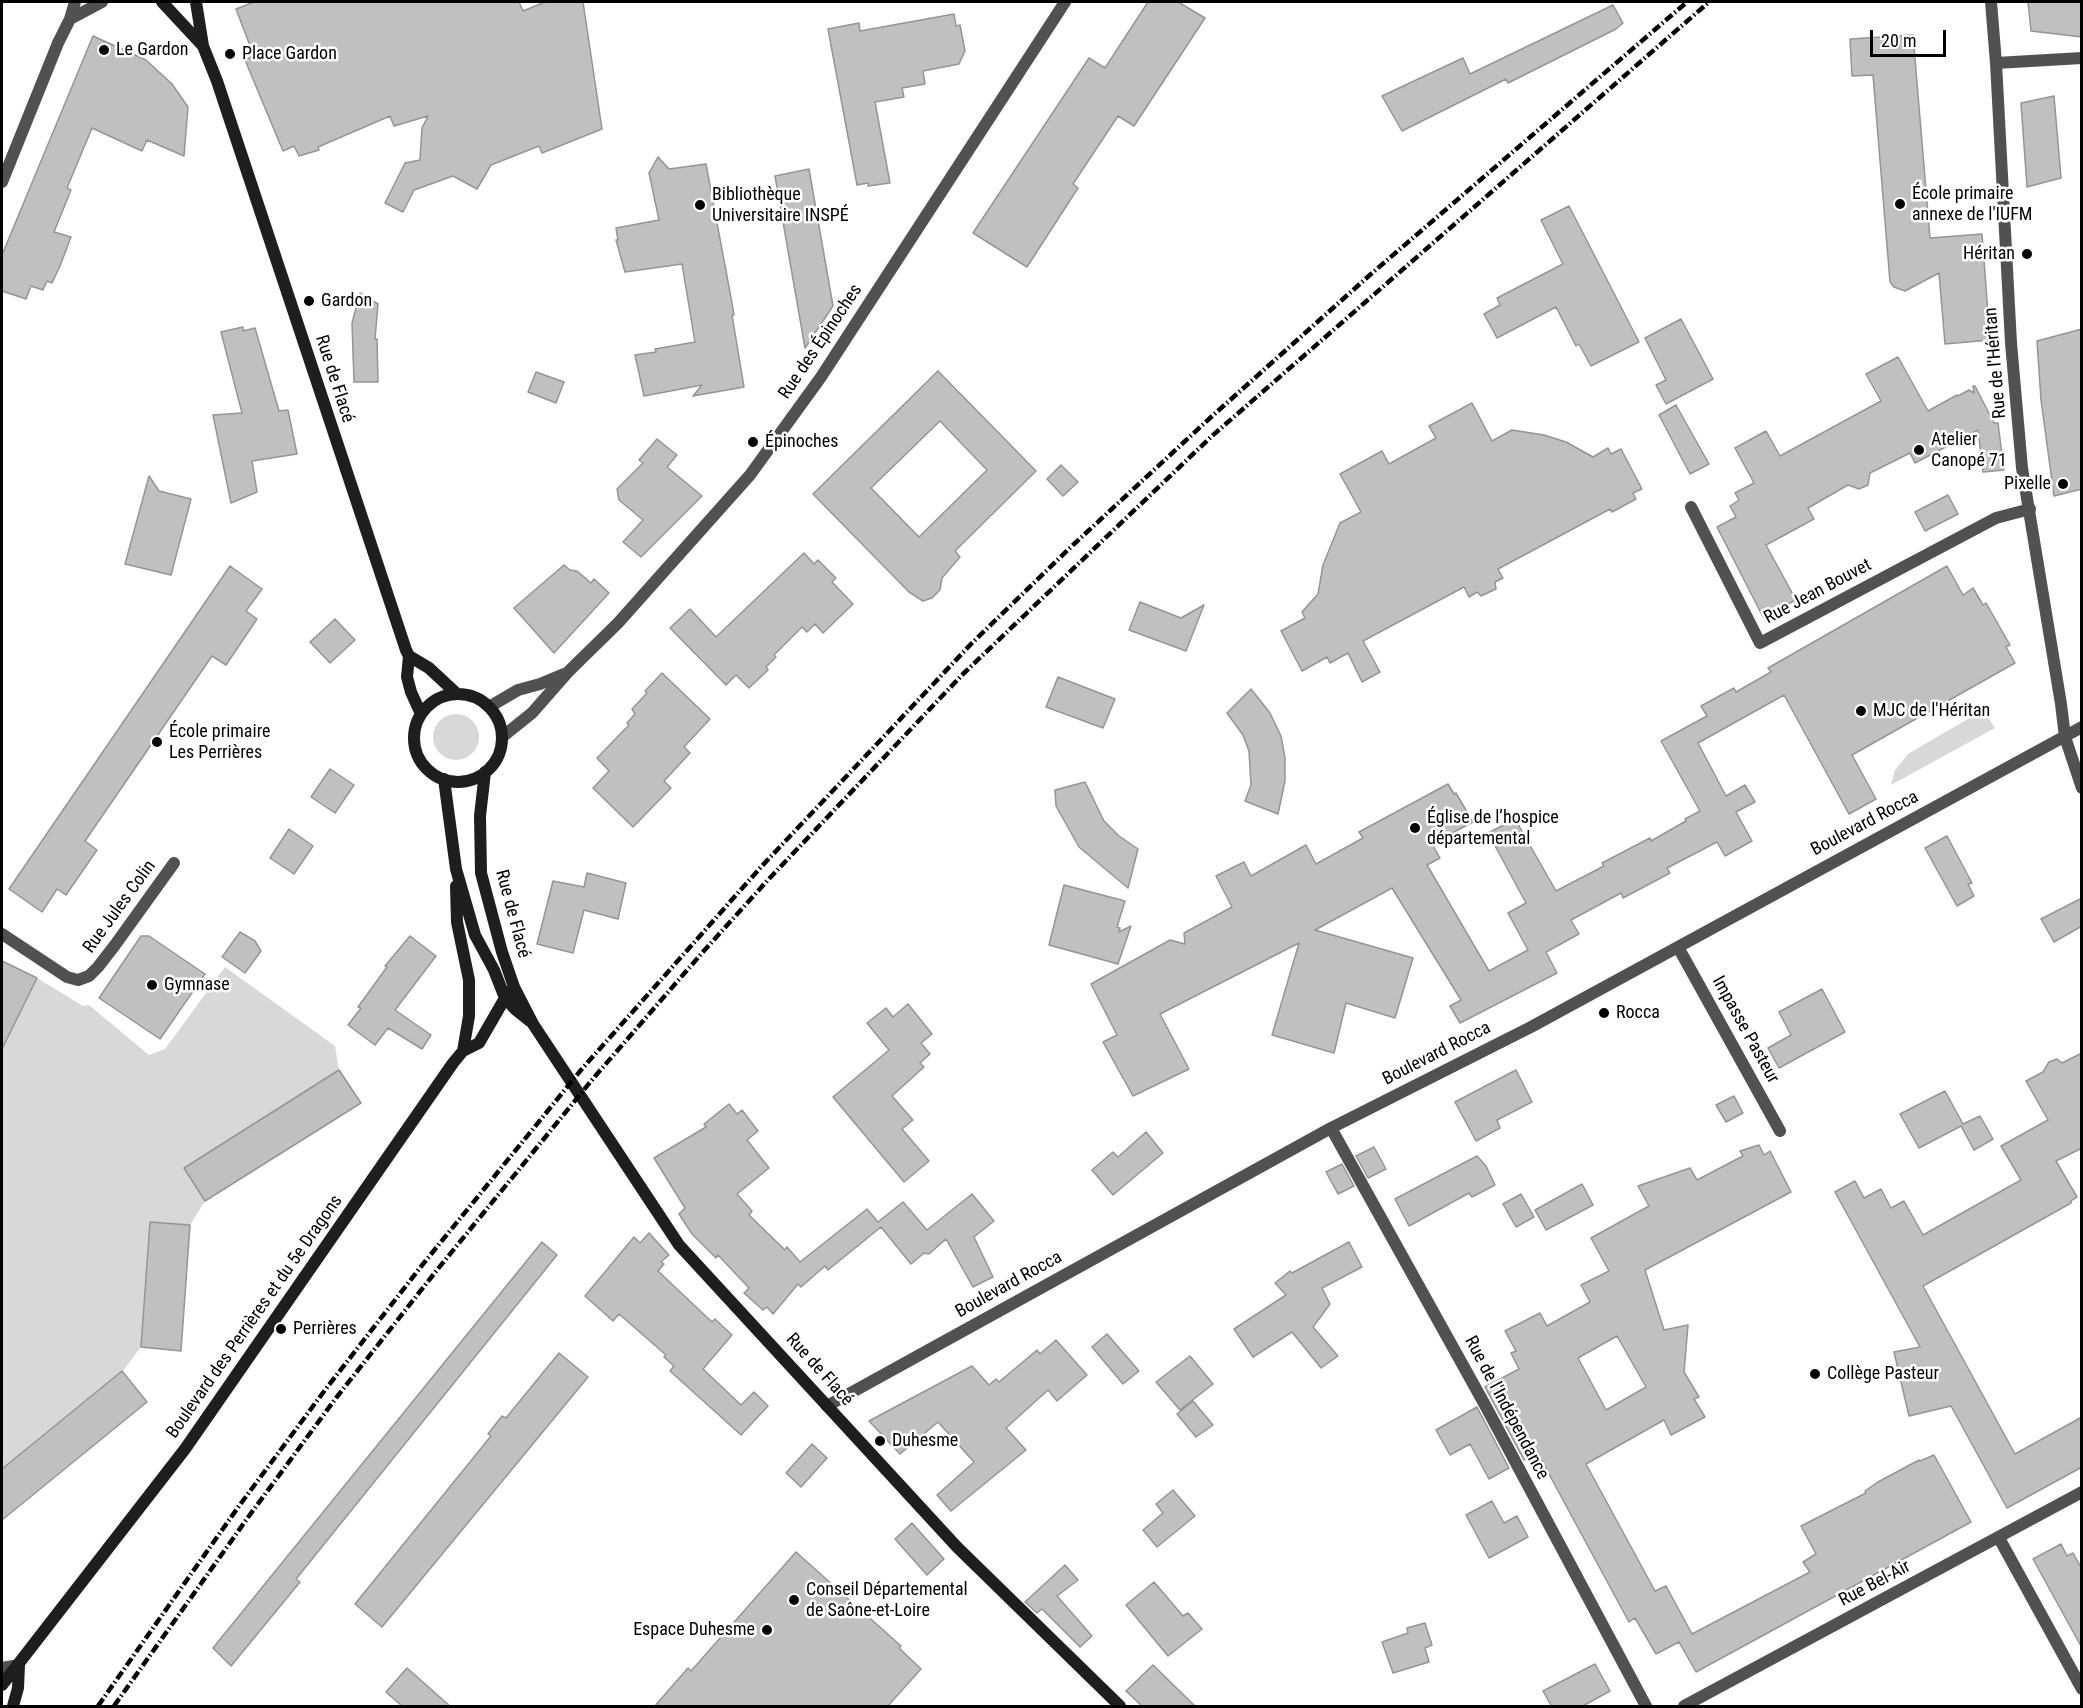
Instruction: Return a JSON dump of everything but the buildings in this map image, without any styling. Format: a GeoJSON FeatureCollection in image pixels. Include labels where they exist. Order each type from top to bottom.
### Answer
{"type":"FeatureCollection","features":[{"type":"Feature","properties":{"kind":"main road","name":"Rue de Flacé"},"geometry":{"type":"LineString","coordinates":[[162,2],[203,46]]}},
{"type":"Feature","properties":{"kind":"main road","name":"Rue de Flacé"},"geometry":{"type":"LineString","coordinates":[[196,2],[203,46],[217,81],[409,656],[407,677],[421,714]]}},
{"type":"Feature","properties":{"kind":"main road"},"geometry":{"type":"LineString","coordinates":[[409,656],[429,668],[457,694]]}},
{"type":"Feature","properties":{"kind":"main road"},"geometry":{"type":"LineString","coordinates":[[485,772],[472,779],[458,781],[444,779],[432,773],[423,764],[414,739],[421,714],[437,699],[457,694],[469,695],[489,706],[499,720],[502,737]]}},
{"type":"Feature","properties":{"kind":"main road","name":"Rue de Flacé"},"geometry":{"type":"LineString","coordinates":[[502,737],[498,757],[485,772],[480,816],[481,873],[514,987],[536,1027],[679,1245],[957,1547],[1120,1707]]}},
{"type":"Feature","properties":{"kind":"main road","name":"Rue de Flacé"},"geometry":{"type":"LineString","coordinates":[[444,779],[456,869],[457,922],[469,980],[470,1016],[463,1051]]}},
{"type":"Feature","properties":{"kind":"main road","name":"Rue de Flacé"},"geometry":{"type":"LineString","coordinates":[[456,869],[475,935],[494,970],[505,998],[536,1027]]}},
{"type":"Feature","properties":{"kind":"main road","name":"Boulevard des Perrières et du 5e Dragons"},"geometry":{"type":"LineString","coordinates":[[2,1685],[185,1449],[463,1051],[479,1043],[505,998],[514,987]]}},
{"type":"Feature","properties":{"kind":"main road","name":"Boulevard des Perrières et du 5e Dragons"},"geometry":{"type":"LineString","coordinates":[[13,1707],[18,1688],[19,1665]]}},
{"type":"Feature","properties":{"kind":"street"},"geometry":{"type":"LineString","coordinates":[[2,182],[75,2]]}},
{"type":"Feature","properties":{"kind":"street"},"geometry":{"type":"LineString","coordinates":[[70,19],[102,2]]}},
{"type":"Feature","properties":{"kind":"street","name":"Rue des Épinoches"},"geometry":{"type":"LineString","coordinates":[[502,737],[532,713],[568,672],[618,623],[750,475],[821,377],[1065,2]]}},
{"type":"Feature","properties":{"kind":"street","name":"Rue de l'Héritan"},"geometry":{"type":"LineString","coordinates":[[1991,2],[2011,344],[2022,468],[2065,737],[2082,788]]}},
{"type":"Feature","properties":{"kind":"street"},"geometry":{"type":"LineString","coordinates":[[1996,63],[2082,58]]}},
{"type":"Feature","properties":{"kind":"street","name":"Rue Jean Bouvet"},"geometry":{"type":"LineString","coordinates":[[1691,507],[1760,643],[1996,518],[2030,509]]}},
{"type":"Feature","properties":{"kind":"street","name":"Rue des Épinoches"},"geometry":{"type":"LineString","coordinates":[[489,706],[518,690],[540,684],[568,672]]}},
{"type":"Feature","properties":{"kind":"street","name":"Boulevard Rocca"},"geometry":{"type":"LineString","coordinates":[[827,1406],[1331,1128],[1531,1028],[2082,727]]}},
{"type":"Feature","properties":{"kind":"street","name":"Rue Jules Colin"},"geometry":{"type":"LineString","coordinates":[[2,934],[67,977],[78,980],[89,976],[99,967],[174,863]]}},
{"type":"Feature","properties":{"kind":"street","name":"Impasse Pasteur"},"geometry":{"type":"LineString","coordinates":[[1678,947],[1780,1131]]}},
{"type":"Feature","properties":{"kind":"street","name":"Rue de l'Indépendance"},"geometry":{"type":"LineString","coordinates":[[1331,1128],[1479,1395],[1646,1707]]}},
{"type":"Feature","properties":{"kind":"street","name":"Rue Bel-Air"},"geometry":{"type":"LineString","coordinates":[[1684,1707],[2082,1492]]}},
{"type":"Feature","properties":{"kind":"street"},"geometry":{"type":"LineString","coordinates":[[1999,1538],[2082,1689]]}},
{"type":"Feature","properties":{"kind":"street"},"geometry":{"type":"LineString","coordinates":[[2,1668],[19,1665]]}},
{"type":"Feature","properties":{"kind":"shaded area"},"geometry":{"type":"Polygon","coordinates":[[[1983,710],[1995,728],[1891,785],[1895,770],[1908,754],[1983,710]]]}},
{"type":"Feature","properties":{"kind":"shaded area"},"geometry":{"type":"Polygon","coordinates":[[[456,714],[472,721],[479,737],[472,753],[456,760],[440,753],[433,737],[440,721],[456,714]]]}},
{"type":"Feature","properties":{"kind":"shaded area"},"geometry":{"type":"Polygon","coordinates":[[[225,967],[335,1046],[339,1070],[184,1168],[205,1201],[190,1225],[150,1222],[141,1347],[122,1372],[2,1469],[2,1049],[37,978],[83,1006],[89,1005],[149,1055],[165,1049],[225,967]]]}},
{"type":"Feature","properties":{"kind":"railway"},"geometry":{"type":"LineString","coordinates":[[98,1706],[239,1506],[423,1264],[581,1070],[761,867],[971,644],[1073,545],[1371,274],[1687,2]]}},
{"type":"Feature","properties":{"kind":"railway"},"geometry":{"type":"LineString","coordinates":[[114,1706],[336,1398],[437,1270],[591,1081],[767,881],[963,674],[1212,436],[1709,2]]}},
{"type":"Feature","properties":{"kind":"place","name":"Le Gardon"},"geometry":{"type":"Point","coordinates":[104,50]}},
{"type":"Feature","properties":{"kind":"place","name":"Place Gardon"},"geometry":{"type":"Point","coordinates":[230,54]}},
{"type":"Feature","properties":{"kind":"place","name":"École primaire annexe de l'IUFM"},"geometry":{"type":"Point","coordinates":[1900,204]}},
{"type":"Feature","properties":{"kind":"place","name":"Bibliothèque Universitaire INSPÉ"},"geometry":{"type":"Point","coordinates":[700,205]}},
{"type":"Feature","properties":{"kind":"place","name":"Héritan"},"geometry":{"type":"Point","coordinates":[2027,254]}},
{"type":"Feature","properties":{"kind":"place","name":"Gardon"},"geometry":{"type":"Point","coordinates":[309,301]}},
{"type":"Feature","properties":{"kind":"place","name":"Épinoches"},"geometry":{"type":"Point","coordinates":[753,442]}},
{"type":"Feature","properties":{"kind":"place","name":"Atelier Canopé 71"},"geometry":{"type":"Point","coordinates":[1919,450]}},
{"type":"Feature","properties":{"kind":"place","name":"Pixelle"},"geometry":{"type":"Point","coordinates":[2063,484]}},
{"type":"Feature","properties":{"kind":"place","name":"MJC de l'Héritan"},"geometry":{"type":"Point","coordinates":[1861,711]}},
{"type":"Feature","properties":{"kind":"place","name":"École primaire Les Perrières"},"geometry":{"type":"Point","coordinates":[157,742]}},
{"type":"Feature","properties":{"kind":"place","name":"Église de l’hospice départemental"},"geometry":{"type":"Point","coordinates":[1415,828]}},
{"type":"Feature","properties":{"kind":"place","name":"Gymnase"},"geometry":{"type":"Point","coordinates":[152,985]}},
{"type":"Feature","properties":{"kind":"place","name":"Rocca"},"geometry":{"type":"Point","coordinates":[1604,1013]}},
{"type":"Feature","properties":{"kind":"place","name":"Perrières"},"geometry":{"type":"Point","coordinates":[281,1329]}},
{"type":"Feature","properties":{"kind":"place","name":"Collège Pasteur"},"geometry":{"type":"Point","coordinates":[1815,1374]}},
{"type":"Feature","properties":{"kind":"place","name":"Duhesme"},"geometry":{"type":"Point","coordinates":[880,1441]}},
{"type":"Feature","properties":{"kind":"place","name":"Conseil Départemental de Saône-et-Loire"},"geometry":{"type":"Point","coordinates":[794,1600]}},
{"type":"Feature","properties":{"kind":"place","name":"Espace Duhesme"},"geometry":{"type":"Point","coordinates":[767,1630]}}]}
